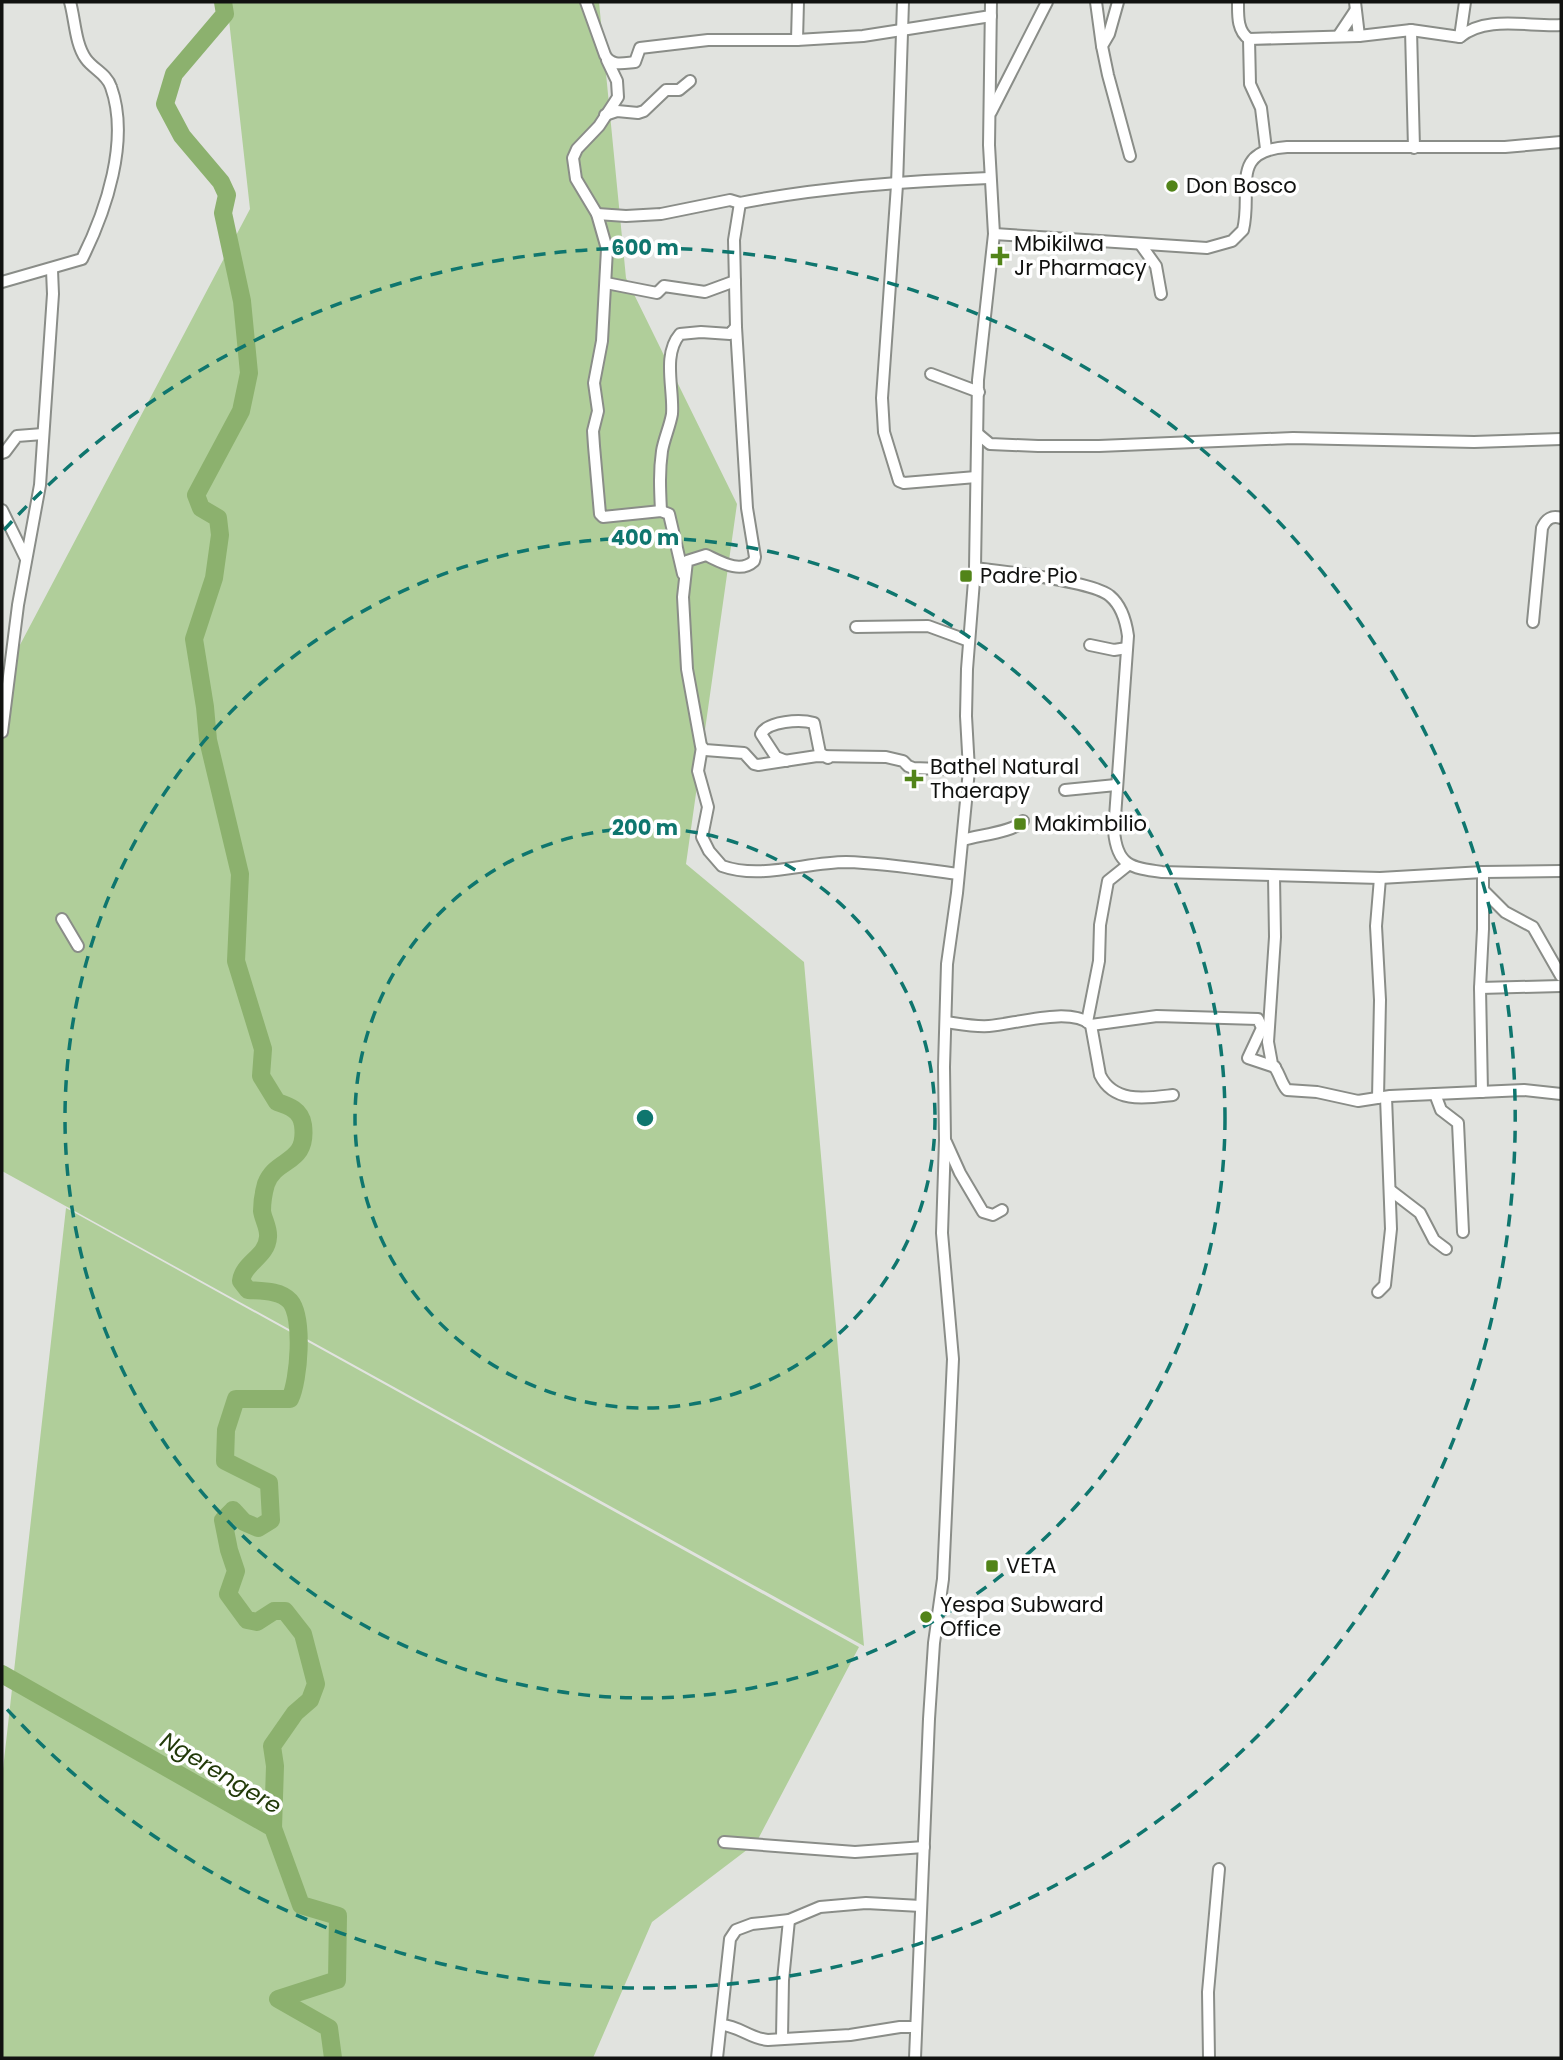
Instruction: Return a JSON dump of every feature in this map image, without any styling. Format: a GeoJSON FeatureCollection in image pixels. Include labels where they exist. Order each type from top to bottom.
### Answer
{"type":"FeatureCollection","features":[{"type":"Feature","properties":{"kind":"street"},"geometry":{"type":"LineString","coordinates":[[2,282],[52,270],[82,259],[114,172],[118,147],[117,110],[110,83],[85,59],[70,2]]}},
{"type":"Feature","properties":{"kind":"street"},"geometry":{"type":"LineString","coordinates":[[586,2],[619,93],[608,114],[576,150],[573,159],[576,179],[597,214],[607,249],[601,344],[594,383],[598,411],[594,446],[600,514],[605,517],[661,511],[670,517],[684,576],[687,669],[702,747],[698,771],[708,807],[702,836],[709,851],[722,866],[730,869],[757,871],[843,862],[884,864],[958,874]]}},
{"type":"Feature","properties":{"kind":"street"},"geometry":{"type":"LineString","coordinates":[[797,40],[798,2]]}},
{"type":"Feature","properties":{"kind":"street"},"geometry":{"type":"LineString","coordinates":[[902,2],[897,185],[881,405],[886,438],[899,481],[904,483],[976,477]]}},
{"type":"Feature","properties":{"kind":"street"},"geometry":{"type":"LineString","coordinates":[[915,2058],[934,1643],[943,1579],[953,1359],[942,1233],[944,1067],[947,964],[969,770],[966,716],[975,569],[980,356],[994,234],[989,178],[991,2]]}},
{"type":"Feature","properties":{"kind":"street"},"geometry":{"type":"LineString","coordinates":[[990,115],[1047,2]]}},
{"type":"Feature","properties":{"kind":"street"},"geometry":{"type":"LineString","coordinates":[[1096,2],[1108,75],[1130,156]]}},
{"type":"Feature","properties":{"kind":"street"},"geometry":{"type":"LineString","coordinates":[[1102,46],[1109,34],[1118,2]]}},
{"type":"Feature","properties":{"kind":"street"},"geometry":{"type":"LineString","coordinates":[[1238,2],[1241,29],[1249,39],[1359,36],[1412,30],[1460,37]]}},
{"type":"Feature","properties":{"kind":"street"},"geometry":{"type":"LineString","coordinates":[[1460,37],[1465,2]]}},
{"type":"Feature","properties":{"kind":"street"},"geometry":{"type":"LineString","coordinates":[[1339,35],[1355,6]]}},
{"type":"Feature","properties":{"kind":"street"},"geometry":{"type":"LineString","coordinates":[[1355,6],[1359,36]]}},
{"type":"Feature","properties":{"kind":"street"},"geometry":{"type":"LineString","coordinates":[[607,60],[615,63],[635,62],[640,48],[685,42],[863,36],[991,16]]}},
{"type":"Feature","properties":{"kind":"street"},"geometry":{"type":"LineString","coordinates":[[1460,37],[1468,29],[1505,22],[1536,27],[1561,25]]}},
{"type":"Feature","properties":{"kind":"street"},"geometry":{"type":"LineString","coordinates":[[1412,30],[1414,148]]}},
{"type":"Feature","properties":{"kind":"street"},"geometry":{"type":"LineString","coordinates":[[1249,39],[1251,84],[1261,108],[1266,149]]}},
{"type":"Feature","properties":{"kind":"street"},"geometry":{"type":"LineString","coordinates":[[608,114],[617,111],[644,111],[666,90],[679,90],[690,82]]}},
{"type":"Feature","properties":{"kind":"street"},"geometry":{"type":"LineString","coordinates":[[994,234],[1207,248],[1232,241],[1243,230],[1249,168],[1256,155],[1266,149],[1505,147],[1561,142]]}},
{"type":"Feature","properties":{"kind":"street"},"geometry":{"type":"LineString","coordinates":[[597,214],[661,214],[730,200],[740,203],[806,192],[989,178]]}},
{"type":"Feature","properties":{"kind":"street"},"geometry":{"type":"LineString","coordinates":[[684,576],[688,572],[687,561],[706,555],[730,567],[748,565],[754,561],[746,498],[736,327],[734,240],[740,203]]}},
{"type":"Feature","properties":{"kind":"street"},"geometry":{"type":"LineString","coordinates":[[1141,244],[1156,266],[1161,294]]}},
{"type":"Feature","properties":{"kind":"street"},"geometry":{"type":"LineString","coordinates":[[2,732],[26,559],[40,485],[52,270]]}},
{"type":"Feature","properties":{"kind":"street"},"geometry":{"type":"LineString","coordinates":[[606,283],[657,293],[664,286],[705,292],[735,281]]}},
{"type":"Feature","properties":{"kind":"street"},"geometry":{"type":"LineString","coordinates":[[661,511],[659,475],[665,433],[671,414],[671,360],[675,339],[680,334],[701,332],[730,334],[736,327]]}},
{"type":"Feature","properties":{"kind":"street"},"geometry":{"type":"LineString","coordinates":[[931,374],[979,392]]}},
{"type":"Feature","properties":{"kind":"street"},"geometry":{"type":"LineString","coordinates":[[2,453],[17,436],[43,434]]}},
{"type":"Feature","properties":{"kind":"street"},"geometry":{"type":"LineString","coordinates":[[978,434],[990,444],[1038,446],[1302,438],[1498,442],[1561,439]]}},
{"type":"Feature","properties":{"kind":"street"},"geometry":{"type":"LineString","coordinates":[[2,510],[26,559]]}},
{"type":"Feature","properties":{"kind":"street"},"geometry":{"type":"LineString","coordinates":[[1533,622],[1542,528],[1549,518],[1561,518]]}},
{"type":"Feature","properties":{"kind":"street"},"geometry":{"type":"LineString","coordinates":[[975,569],[1052,579],[1106,592],[1122,612],[1127,626],[1127,648],[1114,813],[1118,855],[1128,865],[1162,872],[1380,878],[1561,871]]}},
{"type":"Feature","properties":{"kind":"street"},"geometry":{"type":"LineString","coordinates":[[856,627],[928,626],[970,641]]}},
{"type":"Feature","properties":{"kind":"street"},"geometry":{"type":"LineString","coordinates":[[1090,645],[1114,650],[1127,648]]}},
{"type":"Feature","properties":{"kind":"street"},"geometry":{"type":"LineString","coordinates":[[787,761],[776,757],[767,747],[761,736],[765,728],[798,721],[814,723],[820,753],[828,758]]}},
{"type":"Feature","properties":{"kind":"street"},"geometry":{"type":"LineString","coordinates":[[702,747],[709,751],[744,752],[758,765],[817,757],[886,757],[899,759],[914,768],[969,770]]}},
{"type":"Feature","properties":{"kind":"street"},"geometry":{"type":"LineString","coordinates":[[1065,790],[1116,785]]}},
{"type":"Feature","properties":{"kind":"street"},"geometry":{"type":"LineString","coordinates":[[963,840],[989,832],[1009,831],[1023,821]]}},
{"type":"Feature","properties":{"kind":"street"},"geometry":{"type":"LineString","coordinates":[[1128,865],[1108,881],[1100,925],[1099,961],[1089,1024],[1100,1075],[1112,1090],[1137,1099],[1173,1095]]}},
{"type":"Feature","properties":{"kind":"street"},"geometry":{"type":"LineString","coordinates":[[1482,1092],[1480,988],[1483,872]]}},
{"type":"Feature","properties":{"kind":"street"},"geometry":{"type":"LineString","coordinates":[[1274,876],[1275,937],[1268,1042],[1272,1064],[1287,1090],[1336,1095],[1350,1101],[1524,1090],[1561,1094]]}},
{"type":"Feature","properties":{"kind":"street"},"geometry":{"type":"LineString","coordinates":[[1378,1292],[1385,1285],[1391,1229],[1382,1098],[1376,926],[1380,878]]}},
{"type":"Feature","properties":{"kind":"street"},"geometry":{"type":"LineString","coordinates":[[1483,890],[1505,912],[1533,927],[1561,976]]}},
{"type":"Feature","properties":{"kind":"street"},"geometry":{"type":"LineString","coordinates":[[62,919],[78,946]]}},
{"type":"Feature","properties":{"kind":"street"},"geometry":{"type":"LineString","coordinates":[[1480,988],[1561,986]]}},
{"type":"Feature","properties":{"kind":"street"},"geometry":{"type":"LineString","coordinates":[[946,1021],[992,1026],[1073,1017],[1089,1024],[1157,1016],[1258,1019],[1262,1028],[1248,1058],[1275,1067]]}},
{"type":"Feature","properties":{"kind":"street"},"geometry":{"type":"LineString","coordinates":[[1435,1094],[1441,1110],[1458,1123],[1463,1232]]}},
{"type":"Feature","properties":{"kind":"street"},"geometry":{"type":"LineString","coordinates":[[945,1140],[960,1173],[983,1212],[988,1216],[1002,1210]]}},
{"type":"Feature","properties":{"kind":"street"},"geometry":{"type":"LineString","coordinates":[[1390,1190],[1420,1213],[1434,1240],[1446,1249]]}},
{"type":"Feature","properties":{"kind":"street"},"geometry":{"type":"LineString","coordinates":[[724,1842],[855,1852],[923,1847]]}},
{"type":"Feature","properties":{"kind":"street"},"geometry":{"type":"LineString","coordinates":[[1209,2058],[1208,1992],[1219,1869]]}},
{"type":"Feature","properties":{"kind":"street"},"geometry":{"type":"LineString","coordinates":[[718,2058],[733,1933],[742,1927],[789,1920],[820,1907],[866,1903],[921,1906]]}},
{"type":"Feature","properties":{"kind":"street"},"geometry":{"type":"LineString","coordinates":[[782,2038],[783,1980],[789,1920]]}},
{"type":"Feature","properties":{"kind":"street"},"geometry":{"type":"LineString","coordinates":[[722,2025],[755,2039],[850,2035],[916,2027]]}},
{"type":"Feature","properties":{"kind":"green space"},"geometry":{"type":"Polygon","coordinates":[[[227,2],[599,2],[626,278],[737,504],[686,864],[804,962],[864,1646],[2,1171],[2,679],[250,209],[227,2]]]}},
{"type":"Feature","properties":{"kind":"green space"},"geometry":{"type":"Polygon","coordinates":[[[66,1208],[859,1647],[756,1843],[652,1922],[593,2058],[2,2058],[2,1778],[66,1208]]]}},
{"type":"Feature","properties":{"kind":"waterway"},"geometry":{"type":"LineString","coordinates":[[223,2],[225,14],[174,74],[165,104],[182,136],[221,182],[227,195],[223,213],[242,301],[249,373],[241,411],[196,495],[201,508],[218,518],[220,535],[214,578],[194,639],[208,740],[240,874],[236,961],[263,1049],[261,1076],[277,1102],[297,1112],[303,1125],[301,1147],[271,1175],[266,1184],[262,1211],[268,1230],[267,1244],[246,1269],[241,1281],[248,1290],[286,1297],[294,1309],[299,1349],[293,1390],[290,1399],[236,1399],[226,1430],[225,1461],[269,1483],[271,1520],[258,1528],[244,1522],[233,1510],[223,1520],[236,1571],[228,1594],[247,1620],[257,1622],[274,1611],[285,1611],[303,1634],[316,1684],[310,1700],[295,1713],[272,1746],[275,1766],[273,1828]]}},
{"type":"Feature","properties":{"kind":"waterway","name":"Ngerengere"},"geometry":{"type":"LineString","coordinates":[[2,1674],[273,1828],[301,1905],[338,1916],[337,1980],[278,1999],[329,2028],[333,2058]]}},
{"type":"Feature","properties":{"kind":"place","name":"Don Bosco"},"geometry":{"type":"Point","coordinates":[1172,186]}},
{"type":"Feature","properties":{"kind":"place","name":"Mbikilwa Jr Pharmacy"},"geometry":{"type":"Point","coordinates":[1000,256]}},
{"type":"Feature","properties":{"kind":"place","name":"Padre Pio"},"geometry":{"type":"Point","coordinates":[966,576]}},
{"type":"Feature","properties":{"kind":"place","name":"Bathel Natural Thaerapy"},"geometry":{"type":"Point","coordinates":[914,779]}},
{"type":"Feature","properties":{"kind":"place","name":"Makimbilio"},"geometry":{"type":"Point","coordinates":[1020,824]}},
{"type":"Feature","properties":{"kind":"place","name":"VETA"},"geometry":{"type":"Point","coordinates":[992,1566]}},
{"type":"Feature","properties":{"kind":"place","name":"Yespa Subward Office"},"geometry":{"type":"Point","coordinates":[926,1617]}}]}
